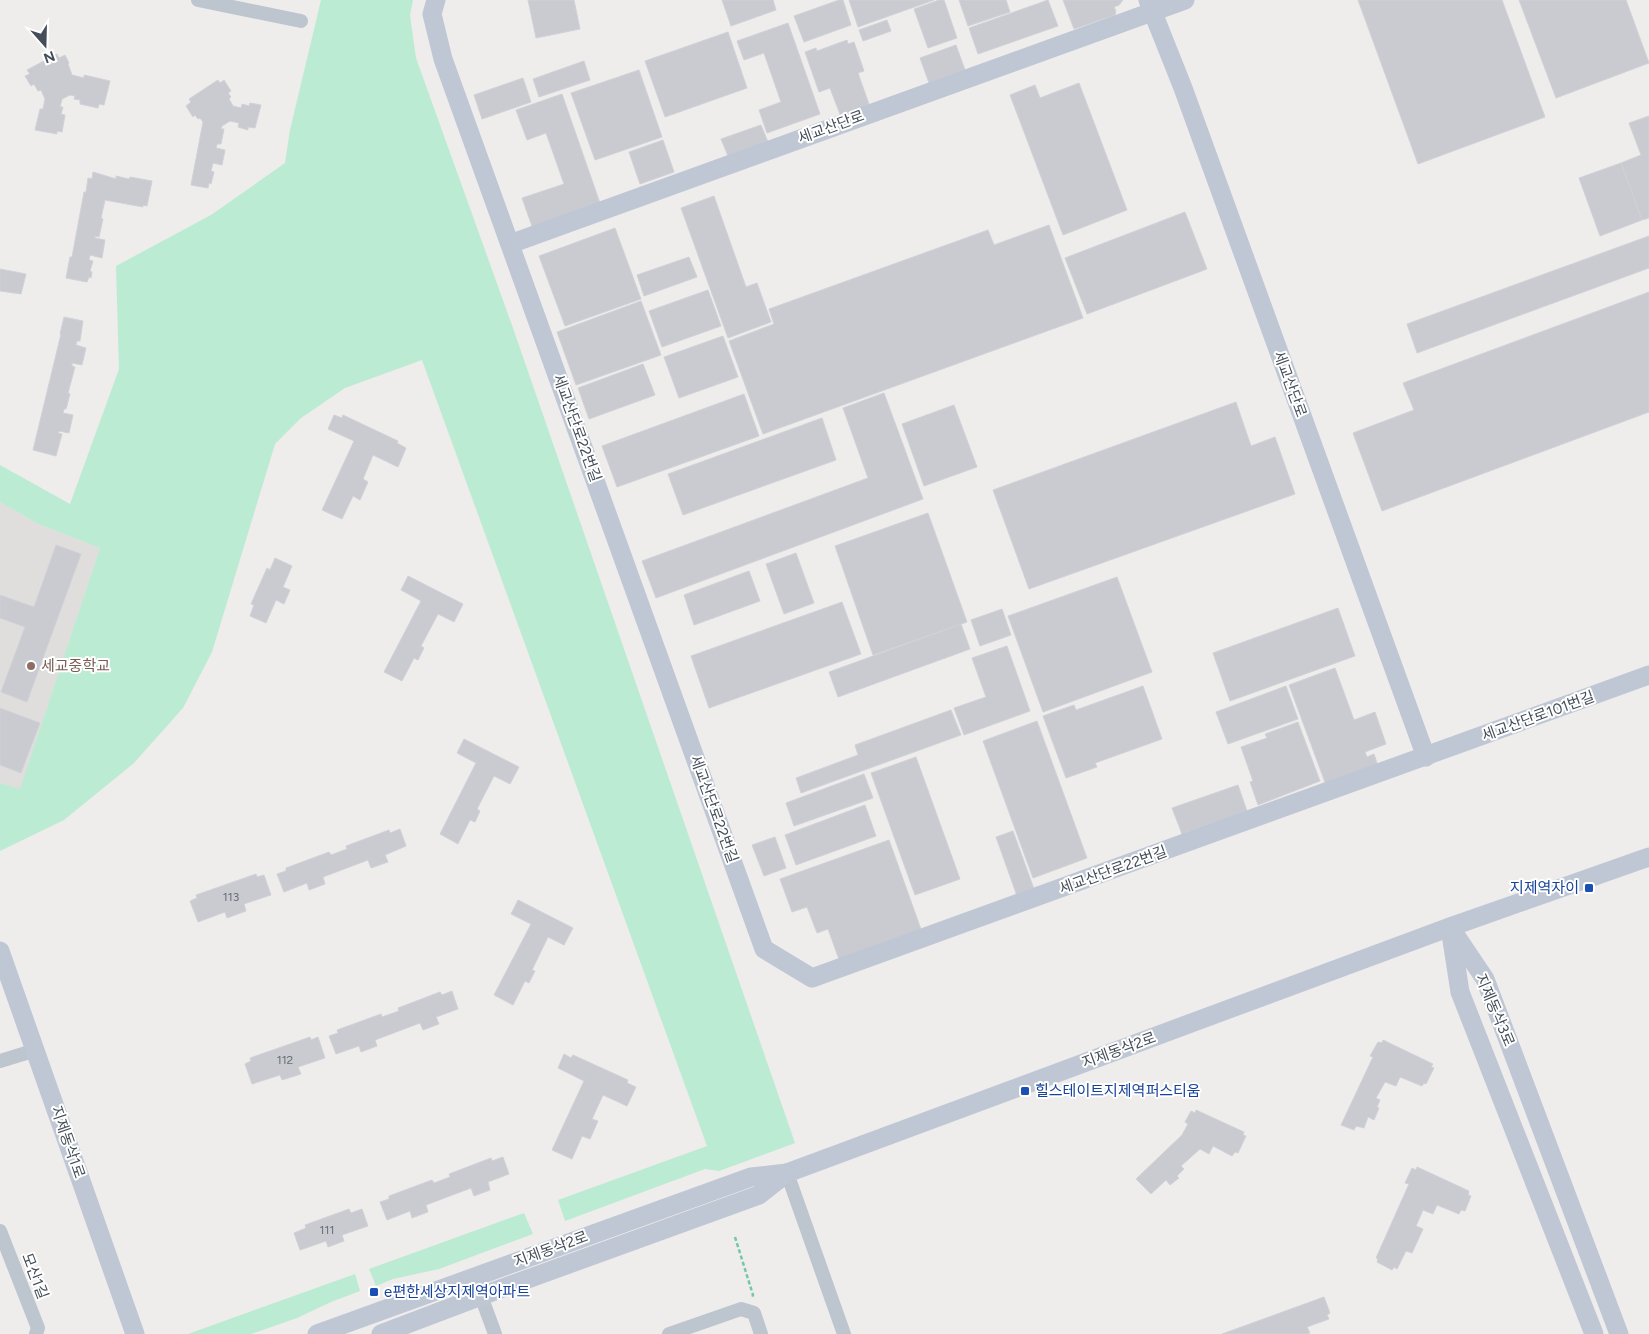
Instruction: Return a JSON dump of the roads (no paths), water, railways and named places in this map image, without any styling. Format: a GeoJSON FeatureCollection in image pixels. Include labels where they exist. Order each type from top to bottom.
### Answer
{"type":"FeatureCollection","features":[{"type":"Feature","properties":{"kind":"street"},"geometry":{"type":"LineString","coordinates":[[198,0],[301,21]]}},
{"type":"Feature","properties":{"kind":"street","name":"세교산단로22번길"},"geometry":{"type":"LineString","coordinates":[[436,0],[432,14],[443,60],[764,949],[812,978],[1426,757]]}},
{"type":"Feature","properties":{"kind":"street","name":"세교산단로"},"geometry":{"type":"LineString","coordinates":[[510,244],[1150,6],[1185,0]]}},
{"type":"Feature","properties":{"kind":"street","name":"세교산단로"},"geometry":{"type":"LineString","coordinates":[[1150,6],[1189,107],[1426,757]]}},
{"type":"Feature","properties":{"kind":"street","name":"세교산단로101번길"},"geometry":{"type":"LineString","coordinates":[[1426,757],[1649,675]]}},
{"type":"Feature","properties":{"kind":"street","name":"지제동삭2로"},"geometry":{"type":"LineString","coordinates":[[317,1334],[751,1177],[787,1173],[1450,928],[1649,857]]}},
{"type":"Feature","properties":{"kind":"street","name":"지제동삭3로"},"geometry":{"type":"LineString","coordinates":[[1450,928],[1460,992],[1594,1334]]}},
{"type":"Feature","properties":{"kind":"street","name":"지제동삭3로"},"geometry":{"type":"LineString","coordinates":[[1450,928],[1485,979],[1619,1334]]}},
{"type":"Feature","properties":{"kind":"street","name":"지제동삭1로"},"geometry":{"type":"LineString","coordinates":[[0,951],[135,1334]]}},
{"type":"Feature","properties":{"kind":"street"},"geometry":{"type":"LineString","coordinates":[[0,1061],[36,1050]]}},
{"type":"Feature","properties":{"kind":"street"},"geometry":{"type":"LineString","coordinates":[[787,1173],[844,1334]]}},
{"type":"Feature","properties":{"kind":"street","name":"지제동삭2로"},"geometry":{"type":"LineString","coordinates":[[381,1334],[758,1195],[787,1173]]}},
{"type":"Feature","properties":{"kind":"street","name":"모산1길"},"geometry":{"type":"LineString","coordinates":[[1,1239],[38,1328],[36,1334]]}},
{"type":"Feature","properties":{"kind":"street"},"geometry":{"type":"LineString","coordinates":[[481,1296],[495,1334]]}},
{"type":"Feature","properties":{"kind":"street"},"geometry":{"type":"LineString","coordinates":[[669,1334],[741,1309],[754,1313],[761,1334]]}},
{"type":"Feature","properties":{"kind":"place","name":"세교중학교"},"geometry":{"type":"Point","coordinates":[31,666]}},
{"type":"Feature","properties":{"kind":"place","name":"지제역자이"},"geometry":{"type":"Point","coordinates":[1589,888]}},
{"type":"Feature","properties":{"kind":"place","name":"힐스테이트지제역퍼스티움"},"geometry":{"type":"Point","coordinates":[1025,1091]}},
{"type":"Feature","properties":{"kind":"place","name":"e편한세상지제역아파트"},"geometry":{"type":"Point","coordinates":[374,1292]}}]}
